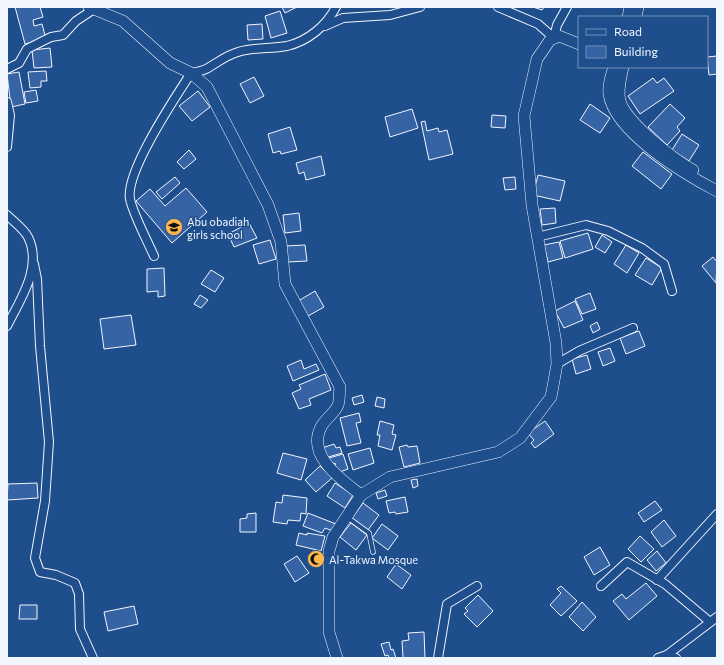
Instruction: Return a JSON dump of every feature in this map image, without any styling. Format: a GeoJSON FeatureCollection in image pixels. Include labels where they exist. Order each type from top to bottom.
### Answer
{"type":"FeatureCollection","features":[{"type":"Feature","properties":{"kind":"street"},"geometry":{"type":"LineString","coordinates":[[322,27],[330,18],[336,7]]}},
{"type":"Feature","properties":{"kind":"street"},"geometry":{"type":"LineString","coordinates":[[154,256],[130,199],[132,178],[158,125],[191,73],[207,68],[224,57],[238,52],[252,49],[287,46],[322,27],[343,18],[390,15],[420,7]]}},
{"type":"Feature","properties":{"kind":"street"},"geometry":{"type":"LineString","coordinates":[[498,7],[538,24],[554,38]]}},
{"type":"Feature","properties":{"kind":"street"},"geometry":{"type":"LineString","coordinates":[[554,38],[557,26],[567,7]]}},
{"type":"Feature","properties":{"kind":"street"},"geometry":{"type":"LineString","coordinates":[[7,69],[19,63],[27,49],[51,38],[63,35],[76,21],[92,8],[123,20],[170,63],[191,73],[207,87],[268,205],[281,242],[285,284],[340,387],[338,405],[320,428],[318,445],[320,455],[335,474],[361,495]]}},
{"type":"Feature","properties":{"kind":"street"},"geometry":{"type":"LineString","coordinates":[[338,658],[333,649],[329,632],[329,552],[333,537],[361,495],[390,477],[498,452],[520,438],[551,397],[556,364],[556,343],[532,205],[524,116],[537,59],[550,40],[560,36],[578,44]]}},
{"type":"Feature","properties":{"kind":"street"},"geometry":{"type":"LineString","coordinates":[[615,70],[619,99],[628,116],[664,150],[690,169],[717,183]]}},
{"type":"Feature","properties":{"kind":"street"},"geometry":{"type":"LineString","coordinates":[[615,70],[609,83],[609,94],[614,107],[624,124],[670,164],[717,191]]}},
{"type":"Feature","properties":{"kind":"street"},"geometry":{"type":"LineString","coordinates":[[7,102],[10,115],[7,147]]}},
{"type":"Feature","properties":{"kind":"street"},"geometry":{"type":"LineString","coordinates":[[7,215],[28,237],[37,279],[40,339],[49,442],[45,501],[35,558],[40,572],[56,575],[75,583],[79,594],[80,629],[93,658]]}},
{"type":"Feature","properties":{"kind":"street"},"geometry":{"type":"LineString","coordinates":[[537,236],[586,225],[608,231],[642,248],[664,264],[672,291]]}},
{"type":"Feature","properties":{"kind":"street"},"geometry":{"type":"LineString","coordinates":[[7,326],[26,289],[34,264]]}},
{"type":"Feature","properties":{"kind":"street"},"geometry":{"type":"LineString","coordinates":[[556,364],[579,351],[633,328]]}},
{"type":"Feature","properties":{"kind":"street"},"geometry":{"type":"LineString","coordinates":[[657,580],[717,514]]}},
{"type":"Feature","properties":{"kind":"street"},"geometry":{"type":"LineString","coordinates":[[601,586],[627,562],[657,580],[713,619],[667,655],[658,658]]}},
{"type":"Feature","properties":{"kind":"street"},"geometry":{"type":"LineString","coordinates":[[438,658],[447,604],[477,586]]}},
{"type":"Feature","properties":{"kind":"street"},"geometry":{"type":"LineString","coordinates":[[667,655],[676,658]]}},
{"type":"Feature","properties":{"kind":"lane"},"geometry":{"type":"LineString","coordinates":[[347,517],[368,533],[373,552]]}},
{"type":"Feature","properties":{"kind":"building"},"geometry":{"type":"Polygon","coordinates":[[[15,7],[40,7],[43,17],[33,20],[34,26],[42,24],[46,39],[25,44],[15,7]]]}},
{"type":"Feature","properties":{"kind":"building"},"geometry":{"type":"Polygon","coordinates":[[[282,7],[297,7],[285,13],[282,7]]]}},
{"type":"Feature","properties":{"kind":"building"},"geometry":{"type":"Polygon","coordinates":[[[533,7],[544,7],[542,10],[533,7]]]}},
{"type":"Feature","properties":{"kind":"building"},"geometry":{"type":"Polygon","coordinates":[[[280,11],[287,33],[271,38],[265,16],[280,11]]]}},
{"type":"Feature","properties":{"kind":"building"},"geometry":{"type":"Polygon","coordinates":[[[262,24],[263,39],[248,40],[247,25],[262,24]]]}},
{"type":"Feature","properties":{"kind":"building"},"geometry":{"type":"Polygon","coordinates":[[[50,48],[52,67],[34,68],[32,50],[50,48]]]}},
{"type":"Feature","properties":{"kind":"building"},"geometry":{"type":"Polygon","coordinates":[[[717,56],[717,74],[709,75],[708,57],[717,56]]]}},
{"type":"Feature","properties":{"kind":"building"},"geometry":{"type":"Polygon","coordinates":[[[46,71],[47,81],[41,81],[41,87],[30,88],[28,72],[46,71]]]}},
{"type":"Feature","properties":{"kind":"building"},"geometry":{"type":"Polygon","coordinates":[[[19,72],[25,104],[11,107],[7,74],[19,72]]]}},
{"type":"Feature","properties":{"kind":"building"},"geometry":{"type":"Polygon","coordinates":[[[254,77],[264,96],[250,103],[240,84],[254,77]]]}},
{"type":"Feature","properties":{"kind":"building"},"geometry":{"type":"Polygon","coordinates":[[[653,78],[657,83],[664,78],[674,91],[640,114],[628,96],[653,78]]]}},
{"type":"Feature","properties":{"kind":"building"},"geometry":{"type":"Polygon","coordinates":[[[36,90],[38,101],[26,103],[24,92],[36,90]]]}},
{"type":"Feature","properties":{"kind":"building"},"geometry":{"type":"Polygon","coordinates":[[[198,91],[210,107],[192,121],[179,106],[198,91]]]}},
{"type":"Feature","properties":{"kind":"building"},"geometry":{"type":"Polygon","coordinates":[[[590,104],[610,118],[600,133],[580,120],[590,104]]]}},
{"type":"Feature","properties":{"kind":"building"},"geometry":{"type":"Polygon","coordinates":[[[670,104],[685,118],[677,127],[680,131],[667,145],[648,127],[670,104]]]}},
{"type":"Feature","properties":{"kind":"building"},"geometry":{"type":"Polygon","coordinates":[[[412,109],[418,128],[390,137],[385,117],[412,109]]]}},
{"type":"Feature","properties":{"kind":"building"},"geometry":{"type":"Polygon","coordinates":[[[492,115],[506,116],[505,128],[491,127],[492,115]]]}},
{"type":"Feature","properties":{"kind":"building"},"geometry":{"type":"Polygon","coordinates":[[[425,121],[427,131],[438,128],[439,132],[447,130],[453,154],[429,160],[421,122],[425,121]]]}},
{"type":"Feature","properties":{"kind":"building"},"geometry":{"type":"Polygon","coordinates":[[[290,127],[297,150],[281,154],[280,151],[273,153],[268,134],[290,127]]]}},
{"type":"Feature","properties":{"kind":"building"},"geometry":{"type":"Polygon","coordinates":[[[682,134],[699,145],[689,161],[672,150],[682,134]]]}},
{"type":"Feature","properties":{"kind":"building"},"geometry":{"type":"Polygon","coordinates":[[[189,150],[196,159],[184,169],[177,162],[189,150]]]}},
{"type":"Feature","properties":{"kind":"building"},"geometry":{"type":"Polygon","coordinates":[[[643,152],[672,174],[661,189],[632,166],[643,152]]]}},
{"type":"Feature","properties":{"kind":"building"},"geometry":{"type":"Polygon","coordinates":[[[321,156],[325,175],[306,180],[304,172],[299,174],[296,163],[321,156]]]}},
{"type":"Feature","properties":{"kind":"building"},"geometry":{"type":"Polygon","coordinates":[[[538,175],[565,181],[560,201],[533,195],[538,175]]]}},
{"type":"Feature","properties":{"kind":"building"},"geometry":{"type":"Polygon","coordinates":[[[175,177],[180,183],[162,199],[156,192],[175,177]]]}},
{"type":"Feature","properties":{"kind":"building"},"geometry":{"type":"Polygon","coordinates":[[[515,177],[516,189],[505,190],[503,178],[515,177]]]}},
{"type":"Feature","properties":{"kind":"building","name":"Abu obadiah girls school"},"geometry":{"type":"Polygon","coordinates":[[[186,188],[207,212],[172,243],[136,201],[150,189],[165,206],[186,188]]]}},
{"type":"Feature","properties":{"kind":"building"},"geometry":{"type":"Polygon","coordinates":[[[555,208],[556,223],[542,225],[540,209],[555,208]]]}},
{"type":"Feature","properties":{"kind":"building"},"geometry":{"type":"Polygon","coordinates":[[[299,213],[301,231],[285,233],[283,215],[299,213]]]}},
{"type":"Feature","properties":{"kind":"building"},"geometry":{"type":"Polygon","coordinates":[[[249,223],[257,238],[234,247],[228,234],[249,223]]]}},
{"type":"Feature","properties":{"kind":"building"},"geometry":{"type":"Polygon","coordinates":[[[588,233],[593,249],[565,258],[560,241],[588,233]]]}},
{"type":"Feature","properties":{"kind":"building"},"geometry":{"type":"Polygon","coordinates":[[[602,235],[612,242],[605,253],[595,247],[602,235]]]}},
{"type":"Feature","properties":{"kind":"building"},"geometry":{"type":"Polygon","coordinates":[[[270,240],[276,259],[259,264],[253,245],[270,240]]]}},
{"type":"Feature","properties":{"kind":"building"},"geometry":{"type":"Polygon","coordinates":[[[559,242],[563,258],[548,262],[544,245],[559,242]]]}},
{"type":"Feature","properties":{"kind":"building"},"geometry":{"type":"Polygon","coordinates":[[[305,245],[307,261],[288,262],[286,246],[305,245]]]}},
{"type":"Feature","properties":{"kind":"building"},"geometry":{"type":"Polygon","coordinates":[[[626,245],[639,253],[627,273],[614,264],[626,245]]]}},
{"type":"Feature","properties":{"kind":"building"},"geometry":{"type":"Polygon","coordinates":[[[713,257],[717,262],[716,283],[702,266],[713,257]]]}},
{"type":"Feature","properties":{"kind":"building"},"geometry":{"type":"Polygon","coordinates":[[[646,258],[662,268],[652,285],[635,275],[646,258]]]}},
{"type":"Feature","properties":{"kind":"building"},"geometry":{"type":"Polygon","coordinates":[[[164,268],[165,296],[158,297],[158,291],[147,292],[147,269],[164,268]]]}},
{"type":"Feature","properties":{"kind":"building"},"geometry":{"type":"Polygon","coordinates":[[[211,270],[224,278],[215,292],[201,284],[211,270]]]}},
{"type":"Feature","properties":{"kind":"building"},"geometry":{"type":"Polygon","coordinates":[[[315,291],[324,307],[308,316],[298,301],[315,291]]]}},
{"type":"Feature","properties":{"kind":"building"},"geometry":{"type":"Polygon","coordinates":[[[590,293],[596,309],[582,314],[575,299],[590,293]]]}},
{"type":"Feature","properties":{"kind":"building"},"geometry":{"type":"Polygon","coordinates":[[[200,295],[208,300],[201,308],[194,304],[200,295]]]}},
{"type":"Feature","properties":{"kind":"building"},"geometry":{"type":"Polygon","coordinates":[[[575,301],[583,320],[564,328],[555,311],[575,301]]]}},
{"type":"Feature","properties":{"kind":"building"},"geometry":{"type":"Polygon","coordinates":[[[131,315],[136,345],[104,349],[100,319],[131,315]]]}},
{"type":"Feature","properties":{"kind":"building"},"geometry":{"type":"Polygon","coordinates":[[[597,322],[600,329],[593,333],[590,326],[597,322]]]}},
{"type":"Feature","properties":{"kind":"building"},"geometry":{"type":"Polygon","coordinates":[[[639,331],[645,346],[626,354],[620,338],[639,331]]]}},
{"type":"Feature","properties":{"kind":"building"},"geometry":{"type":"Polygon","coordinates":[[[610,348],[615,361],[603,366],[598,352],[610,348]]]}},
{"type":"Feature","properties":{"kind":"building"},"geometry":{"type":"Polygon","coordinates":[[[587,355],[591,369],[576,374],[572,359],[587,355]]]}},
{"type":"Feature","properties":{"kind":"building"},"geometry":{"type":"Polygon","coordinates":[[[301,360],[304,369],[316,364],[319,370],[293,381],[287,366],[301,360]]]}},
{"type":"Feature","properties":{"kind":"building"},"geometry":{"type":"Polygon","coordinates":[[[325,374],[331,390],[309,399],[311,405],[299,409],[292,393],[301,389],[299,385],[325,374]]]}},
{"type":"Feature","properties":{"kind":"building"},"geometry":{"type":"Polygon","coordinates":[[[362,395],[364,402],[354,405],[352,398],[362,395]]]}},
{"type":"Feature","properties":{"kind":"building"},"geometry":{"type":"Polygon","coordinates":[[[377,397],[385,399],[384,408],[375,406],[377,397]]]}},
{"type":"Feature","properties":{"kind":"building"},"geometry":{"type":"Polygon","coordinates":[[[359,413],[361,422],[356,423],[361,443],[347,446],[340,418],[359,413]]]}},
{"type":"Feature","properties":{"kind":"building"},"geometry":{"type":"Polygon","coordinates":[[[380,421],[394,425],[392,434],[396,435],[392,450],[378,446],[380,435],[377,435],[380,421]]]}},
{"type":"Feature","properties":{"kind":"building"},"geometry":{"type":"Polygon","coordinates":[[[545,421],[554,434],[535,448],[531,443],[534,440],[528,433],[545,421]]]}},
{"type":"Feature","properties":{"kind":"building"},"geometry":{"type":"Polygon","coordinates":[[[334,444],[336,448],[340,447],[342,453],[325,458],[322,448],[334,444]]]}},
{"type":"Feature","properties":{"kind":"building"},"geometry":{"type":"Polygon","coordinates":[[[407,445],[408,447],[417,446],[420,463],[404,467],[399,447],[407,445]]]}},
{"type":"Feature","properties":{"kind":"building"},"geometry":{"type":"Polygon","coordinates":[[[370,448],[374,463],[353,470],[348,454],[370,448]]]}},
{"type":"Feature","properties":{"kind":"building"},"geometry":{"type":"Polygon","coordinates":[[[283,453],[307,459],[301,480],[277,473],[283,453]]]}},
{"type":"Feature","properties":{"kind":"building"},"geometry":{"type":"Polygon","coordinates":[[[343,454],[348,469],[337,473],[335,463],[331,465],[329,458],[343,454]]]}},
{"type":"Feature","properties":{"kind":"building"},"geometry":{"type":"Polygon","coordinates":[[[320,466],[332,478],[316,492],[305,480],[320,466]]]}},
{"type":"Feature","properties":{"kind":"building"},"geometry":{"type":"Polygon","coordinates":[[[417,479],[418,486],[413,488],[411,480],[417,479]]]}},
{"type":"Feature","properties":{"kind":"building"},"geometry":{"type":"Polygon","coordinates":[[[37,483],[38,498],[7,500],[8,484],[37,483]]]}},
{"type":"Feature","properties":{"kind":"building"},"geometry":{"type":"Polygon","coordinates":[[[335,483],[353,495],[345,508],[327,496],[335,483]]]}},
{"type":"Feature","properties":{"kind":"building"},"geometry":{"type":"Polygon","coordinates":[[[385,490],[387,496],[378,499],[376,493],[385,490]]]}},
{"type":"Feature","properties":{"kind":"building"},"geometry":{"type":"Polygon","coordinates":[[[283,495],[307,498],[306,514],[301,513],[300,521],[288,520],[287,524],[273,522],[276,502],[282,503],[283,495]]]}},
{"type":"Feature","properties":{"kind":"building"},"geometry":{"type":"Polygon","coordinates":[[[405,497],[408,512],[396,514],[395,512],[389,513],[386,501],[405,497]]]}},
{"type":"Feature","properties":{"kind":"building"},"geometry":{"type":"Polygon","coordinates":[[[655,501],[662,510],[644,522],[638,513],[655,501]]]}},
{"type":"Feature","properties":{"kind":"building"},"geometry":{"type":"Polygon","coordinates":[[[363,503],[379,515],[368,530],[352,518],[363,503]]]}},
{"type":"Feature","properties":{"kind":"building"},"geometry":{"type":"Polygon","coordinates":[[[256,513],[256,532],[240,532],[240,519],[247,518],[247,514],[256,513]]]}},
{"type":"Feature","properties":{"kind":"building"},"geometry":{"type":"Polygon","coordinates":[[[308,513],[336,524],[333,531],[325,528],[322,533],[303,526],[308,513]]]}},
{"type":"Feature","properties":{"kind":"building"},"geometry":{"type":"Polygon","coordinates":[[[664,520],[676,536],[662,547],[651,532],[664,520]]]}},
{"type":"Feature","properties":{"kind":"building"},"geometry":{"type":"Polygon","coordinates":[[[351,523],[367,535],[356,550],[340,537],[351,523]]]}},
{"type":"Feature","properties":{"kind":"building"},"geometry":{"type":"Polygon","coordinates":[[[382,524],[398,536],[388,550],[372,538],[382,524]]]}},
{"type":"Feature","properties":{"kind":"building"},"geometry":{"type":"Polygon","coordinates":[[[299,533],[325,536],[321,551],[296,545],[299,533]]]}},
{"type":"Feature","properties":{"kind":"building"},"geometry":{"type":"Polygon","coordinates":[[[640,536],[654,549],[641,562],[628,549],[640,536]]]}},
{"type":"Feature","properties":{"kind":"building"},"geometry":{"type":"Polygon","coordinates":[[[600,547],[610,565],[594,575],[584,557],[600,547]]]}},
{"type":"Feature","properties":{"kind":"building"},"geometry":{"type":"Polygon","coordinates":[[[657,551],[666,563],[656,571],[647,560],[657,551]]]}},
{"type":"Feature","properties":{"kind":"building"},"geometry":{"type":"Polygon","coordinates":[[[297,556],[309,573],[295,582],[284,564],[297,556]]]}},
{"type":"Feature","properties":{"kind":"building"},"geometry":{"type":"Polygon","coordinates":[[[396,564],[411,575],[402,589],[387,577],[396,564]]]}},
{"type":"Feature","properties":{"kind":"building"},"geometry":{"type":"Polygon","coordinates":[[[646,583],[657,596],[629,620],[613,601],[622,594],[626,599],[646,583]]]}},
{"type":"Feature","properties":{"kind":"building"},"geometry":{"type":"Polygon","coordinates":[[[561,586],[577,601],[561,616],[550,605],[561,593],[557,589],[561,586]]]}},
{"type":"Feature","properties":{"kind":"building"},"geometry":{"type":"Polygon","coordinates":[[[478,595],[493,611],[477,627],[464,614],[468,611],[465,608],[478,595]]]}},
{"type":"Feature","properties":{"kind":"building"},"geometry":{"type":"Polygon","coordinates":[[[582,602],[596,617],[583,631],[569,617],[582,602]]]}},
{"type":"Feature","properties":{"kind":"building"},"geometry":{"type":"Polygon","coordinates":[[[20,605],[37,605],[37,619],[19,619],[20,605]]]}},
{"type":"Feature","properties":{"kind":"building"},"geometry":{"type":"Polygon","coordinates":[[[134,606],[138,624],[108,631],[104,612],[134,606]]]}},
{"type":"Feature","properties":{"kind":"building"},"geometry":{"type":"Polygon","coordinates":[[[424,632],[425,658],[403,658],[402,641],[409,640],[408,633],[424,632]]]}},
{"type":"Feature","properties":{"kind":"building"},"geometry":{"type":"Polygon","coordinates":[[[389,642],[391,650],[393,649],[396,658],[389,658],[388,655],[385,656],[381,644],[389,642]]]}},
{"type":"Feature","properties":{"kind":"place","name":"Abu obadiah girls school"},"geometry":{"type":"Point","coordinates":[174,227]}},
{"type":"Feature","properties":{"kind":"place","name":"Al-Takwa Mosque"},"geometry":{"type":"Point","coordinates":[316,559]}}]}
